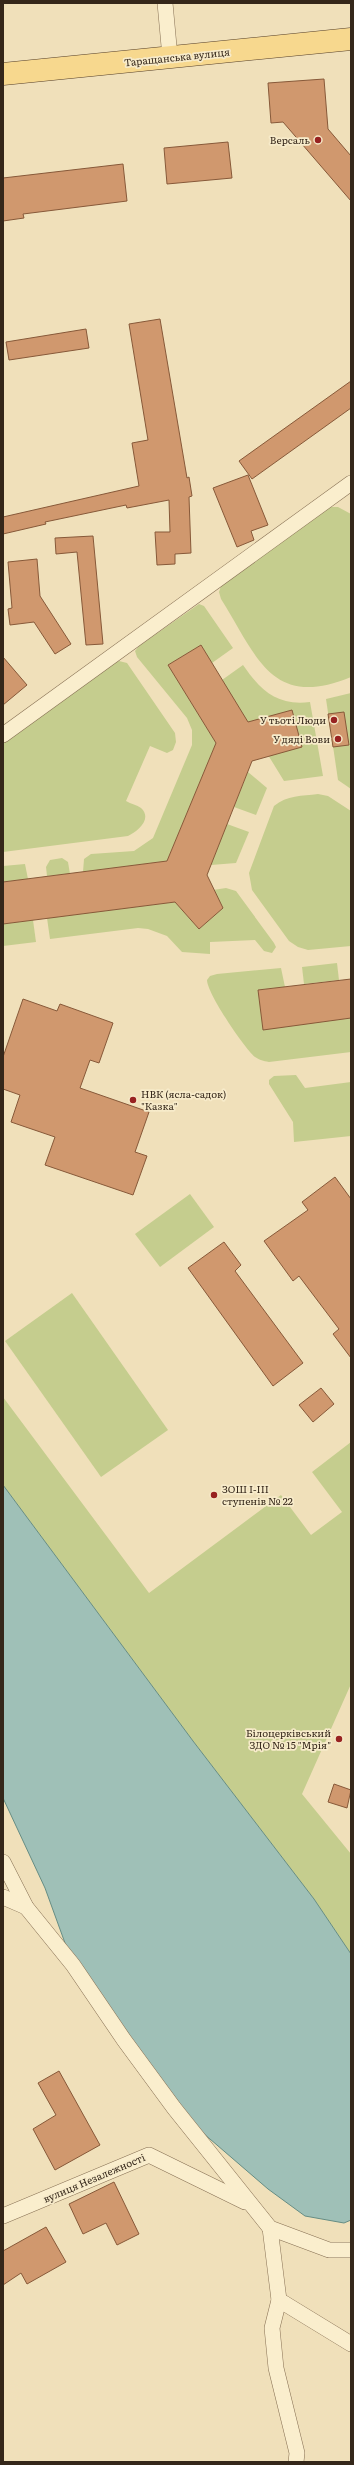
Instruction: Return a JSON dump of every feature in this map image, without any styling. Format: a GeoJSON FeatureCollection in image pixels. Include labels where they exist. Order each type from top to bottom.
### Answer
{"type":"FeatureCollection","features":[{"type":"Feature","properties":{"kind":"main road","name":"Таращанська вулиця"},"geometry":{"type":"LineString","coordinates":[[3,74],[351,39]]}},
{"type":"Feature","properties":{"kind":"street"},"geometry":{"type":"LineString","coordinates":[[165,3],[170,57]]}},
{"type":"Feature","properties":{"kind":"street"},"geometry":{"type":"LineString","coordinates":[[3,735],[351,483]]}},
{"type":"Feature","properties":{"kind":"street"},"geometry":{"type":"LineString","coordinates":[[3,1862],[26,1907],[73,1965],[128,2046],[249,2204],[270,2228],[329,2250],[351,2250]]}},
{"type":"Feature","properties":{"kind":"street"},"geometry":{"type":"LineString","coordinates":[[3,1897],[26,1907]]}},
{"type":"Feature","properties":{"kind":"street","name":"вулиця Незалежності"},"geometry":{"type":"LineString","coordinates":[[3,2216],[149,2155],[249,2204]]}},
{"type":"Feature","properties":{"kind":"street"},"geometry":{"type":"LineString","coordinates":[[270,2228],[278,2300],[272,2328],[274,2352],[276,2368],[297,2453],[296,2462]]}},
{"type":"Feature","properties":{"kind":"street"},"geometry":{"type":"LineString","coordinates":[[278,2300],[351,2344]]}},
{"type":"Feature","properties":{"kind":"green space"},"geometry":{"type":"Polygon","coordinates":[[[330,507],[338,507],[351,514],[351,677],[324,685],[302,687],[284,682],[270,672],[245,640],[221,599],[219,592],[221,586],[330,507]]]}},
{"type":"Feature","properties":{"kind":"green space"},"geometry":{"type":"Polygon","coordinates":[[[199,604],[204,606],[233,648],[212,663],[201,645],[168,665],[216,743],[167,861],[83,872],[84,859],[91,854],[134,851],[153,838],[192,745],[192,730],[187,718],[137,657],[135,651],[139,646],[199,604]]]}},
{"type":"Feature","properties":{"kind":"green space"},"geometry":{"type":"Polygon","coordinates":[[[119,661],[127,663],[175,733],[176,742],[173,750],[167,753],[150,746],[126,801],[141,808],[144,812],[145,821],[136,831],[128,836],[3,852],[3,741],[113,663],[119,661]]]}},
{"type":"Feature","properties":{"kind":"green space"},"geometry":{"type":"Polygon","coordinates":[[[243,665],[256,682],[271,695],[288,702],[310,702],[323,776],[284,781],[222,680],[243,665]]]}},
{"type":"Feature","properties":{"kind":"green space"},"geometry":{"type":"Polygon","coordinates":[[[351,693],[351,789],[338,780],[326,699],[351,693]]]}},
{"type":"Feature","properties":{"kind":"green space"},"geometry":{"type":"Polygon","coordinates":[[[248,772],[267,788],[256,815],[234,807],[248,772]]]}},
{"type":"Feature","properties":{"kind":"green space"},"geometry":{"type":"Polygon","coordinates":[[[318,794],[328,796],[351,811],[351,946],[308,950],[298,947],[289,941],[252,890],[249,873],[274,806],[289,798],[318,794]]]}},
{"type":"Feature","properties":{"kind":"green space"},"geometry":{"type":"Polygon","coordinates":[[[227,824],[249,832],[236,863],[211,865],[227,824]]]}},
{"type":"Feature","properties":{"kind":"green space"},"geometry":{"type":"Polygon","coordinates":[[[62,858],[68,862],[70,874],[47,876],[46,867],[50,860],[62,858]]]}},
{"type":"Feature","properties":{"kind":"green space"},"geometry":{"type":"Polygon","coordinates":[[[25,864],[28,879],[3,882],[3,866],[25,864]]]}},
{"type":"Feature","properties":{"kind":"green space"},"geometry":{"type":"Polygon","coordinates":[[[226,888],[236,891],[274,943],[276,947],[272,953],[264,951],[255,940],[210,942],[210,954],[182,952],[167,936],[148,929],[138,928],[50,939],[47,918],[175,902],[199,929],[223,908],[213,890],[226,888]]]}},
{"type":"Feature","properties":{"kind":"green space"},"geometry":{"type":"Polygon","coordinates":[[[33,920],[36,942],[3,946],[3,924],[33,920]]]}},
{"type":"Feature","properties":{"kind":"green space"},"geometry":{"type":"Polygon","coordinates":[[[337,963],[339,980],[304,984],[302,967],[337,963]]]}},
{"type":"Feature","properties":{"kind":"green space"},"geometry":{"type":"Polygon","coordinates":[[[281,968],[285,987],[258,990],[326,1021],[351,1018],[351,1052],[269,1062],[255,1057],[250,1052],[219,1008],[207,980],[210,976],[217,974],[281,968]]]}},
{"type":"Feature","properties":{"kind":"green space"},"geometry":{"type":"Polygon","coordinates":[[[296,1075],[305,1088],[351,1082],[351,1136],[294,1142],[293,1122],[269,1084],[269,1080],[274,1076],[296,1075]]]}},
{"type":"Feature","properties":{"kind":"green space"},"geometry":{"type":"Polygon","coordinates":[[[190,1194],[214,1227],[160,1267],[135,1234],[190,1194]]]}},
{"type":"Feature","properties":{"kind":"green space"},"geometry":{"type":"Polygon","coordinates":[[[72,1293],[168,1430],[101,1477],[5,1341],[72,1293]]]}},
{"type":"Feature","properties":{"kind":"green space"},"geometry":{"type":"Polygon","coordinates":[[[3,1397],[149,1593],[281,1495],[311,1535],[342,1512],[312,1472],[351,1442],[351,1684],[302,1794],[351,1854],[351,1954],[314,1899],[193,1741],[3,1485],[3,1397]]]}},
{"type":"Feature","properties":{"kind":"water"},"geometry":{"type":"Polygon","coordinates":[[[3,1485],[193,1741],[314,1899],[351,1954],[351,2220],[344,2223],[305,2216],[268,2189],[174,2108],[73,1965],[45,1888],[3,1798],[3,1485]]]}},
{"type":"Feature","properties":{"kind":"building","name":"Версаль"},"geometry":{"type":"Polygon","coordinates":[[[324,79],[328,129],[351,156],[351,201],[283,122],[271,123],[268,83],[324,79]]]}},
{"type":"Feature","properties":{"kind":"building"},"geometry":{"type":"Polygon","coordinates":[[[228,142],[232,178],[167,184],[164,148],[228,142]]]}},
{"type":"Feature","properties":{"kind":"building"},"geometry":{"type":"Polygon","coordinates":[[[123,164],[127,201],[23,214],[24,218],[3,221],[3,178],[123,164]]]}},
{"type":"Feature","properties":{"kind":"building"},"geometry":{"type":"Polygon","coordinates":[[[160,319],[187,478],[189,477],[192,496],[189,497],[191,553],[175,554],[175,564],[157,565],[155,532],[170,532],[169,500],[127,508],[126,505],[45,522],[46,524],[3,534],[3,517],[139,486],[132,443],[148,440],[129,324],[160,319]]]}},
{"type":"Feature","properties":{"kind":"building"},"geometry":{"type":"Polygon","coordinates":[[[86,329],[89,348],[9,360],[6,342],[86,329]]]}},
{"type":"Feature","properties":{"kind":"building"},"geometry":{"type":"Polygon","coordinates":[[[351,381],[351,408],[252,479],[239,461],[351,381]]]}},
{"type":"Feature","properties":{"kind":"building"},"geometry":{"type":"Polygon","coordinates":[[[248,475],[268,525],[251,531],[254,540],[237,547],[213,488],[248,475]]]}},
{"type":"Feature","properties":{"kind":"building"},"geometry":{"type":"Polygon","coordinates":[[[93,536],[103,644],[86,645],[77,552],[56,554],[55,538],[93,536]]]}},
{"type":"Feature","properties":{"kind":"building"},"geometry":{"type":"Polygon","coordinates":[[[37,559],[40,596],[71,644],[55,654],[34,622],[10,625],[8,609],[12,608],[8,562],[37,559]]]}},
{"type":"Feature","properties":{"kind":"building"},"geometry":{"type":"Polygon","coordinates":[[[201,645],[248,722],[292,710],[302,747],[252,761],[207,875],[223,908],[199,929],[175,902],[3,924],[3,882],[167,861],[216,743],[168,665],[201,645]]]}},
{"type":"Feature","properties":{"kind":"building"},"geometry":{"type":"Polygon","coordinates":[[[3,657],[27,685],[3,705],[3,657]]]}},
{"type":"Feature","properties":{"kind":"building"},"geometry":{"type":"Polygon","coordinates":[[[344,712],[349,745],[333,747],[328,714],[344,712]]]}},
{"type":"Feature","properties":{"kind":"building"},"geometry":{"type":"Polygon","coordinates":[[[351,979],[351,1018],[263,1030],[258,990],[351,979]]]}},
{"type":"Feature","properties":{"kind":"building"},"geometry":{"type":"Polygon","coordinates":[[[23,999],[57,1011],[60,1004],[113,1023],[99,1063],[90,1060],[80,1088],[149,1112],[135,1152],[147,1156],[133,1195],[45,1165],[55,1137],[11,1122],[20,1095],[3,1089],[3,1057],[23,999]]]}},
{"type":"Feature","properties":{"kind":"building"},"geometry":{"type":"Polygon","coordinates":[[[335,1177],[351,1199],[351,1358],[333,1334],[339,1329],[299,1276],[293,1281],[264,1241],[308,1210],[302,1202],[335,1177]]]}},
{"type":"Feature","properties":{"kind":"building"},"geometry":{"type":"Polygon","coordinates":[[[224,1242],[241,1265],[235,1271],[303,1363],[273,1386],[188,1268],[224,1242]]]}},
{"type":"Feature","properties":{"kind":"building"},"geometry":{"type":"Polygon","coordinates":[[[321,1388],[334,1404],[313,1422],[299,1405],[321,1388]]]}},
{"type":"Feature","properties":{"kind":"building"},"geometry":{"type":"Polygon","coordinates":[[[334,1784],[351,1790],[347,1808],[328,1802],[334,1784]]]}},
{"type":"Feature","properties":{"kind":"building"},"geometry":{"type":"Polygon","coordinates":[[[59,2071],[100,2145],[55,2170],[33,2129],[56,2115],[38,2083],[59,2071]]]}},
{"type":"Feature","properties":{"kind":"building"},"geometry":{"type":"Polygon","coordinates":[[[114,2182],[139,2234],[117,2245],[106,2223],[83,2234],[69,2204],[114,2182]]]}},
{"type":"Feature","properties":{"kind":"building"},"geometry":{"type":"Polygon","coordinates":[[[46,2227],[66,2262],[27,2284],[21,2273],[3,2285],[3,2251],[46,2227]]]}},
{"type":"Feature","properties":{"kind":"place","name":"Версаль"},"geometry":{"type":"Point","coordinates":[318,140]}},
{"type":"Feature","properties":{"kind":"place","name":"У тьоті Люди"},"geometry":{"type":"Point","coordinates":[334,720]}},
{"type":"Feature","properties":{"kind":"place","name":"У дяді Вови"},"geometry":{"type":"Point","coordinates":[338,739]}},
{"type":"Feature","properties":{"kind":"place","name":"НВК (ясла-садок) \"Казка\""},"geometry":{"type":"Point","coordinates":[133,1100]}},
{"type":"Feature","properties":{"kind":"place","name":"ЗОШ І-ІІІ ступенів № 22"},"geometry":{"type":"Point","coordinates":[214,1495]}},
{"type":"Feature","properties":{"kind":"place","name":"Білоцерківський ЗДО № 15 \"Мрія\""},"geometry":{"type":"Point","coordinates":[339,1739]}}]}
